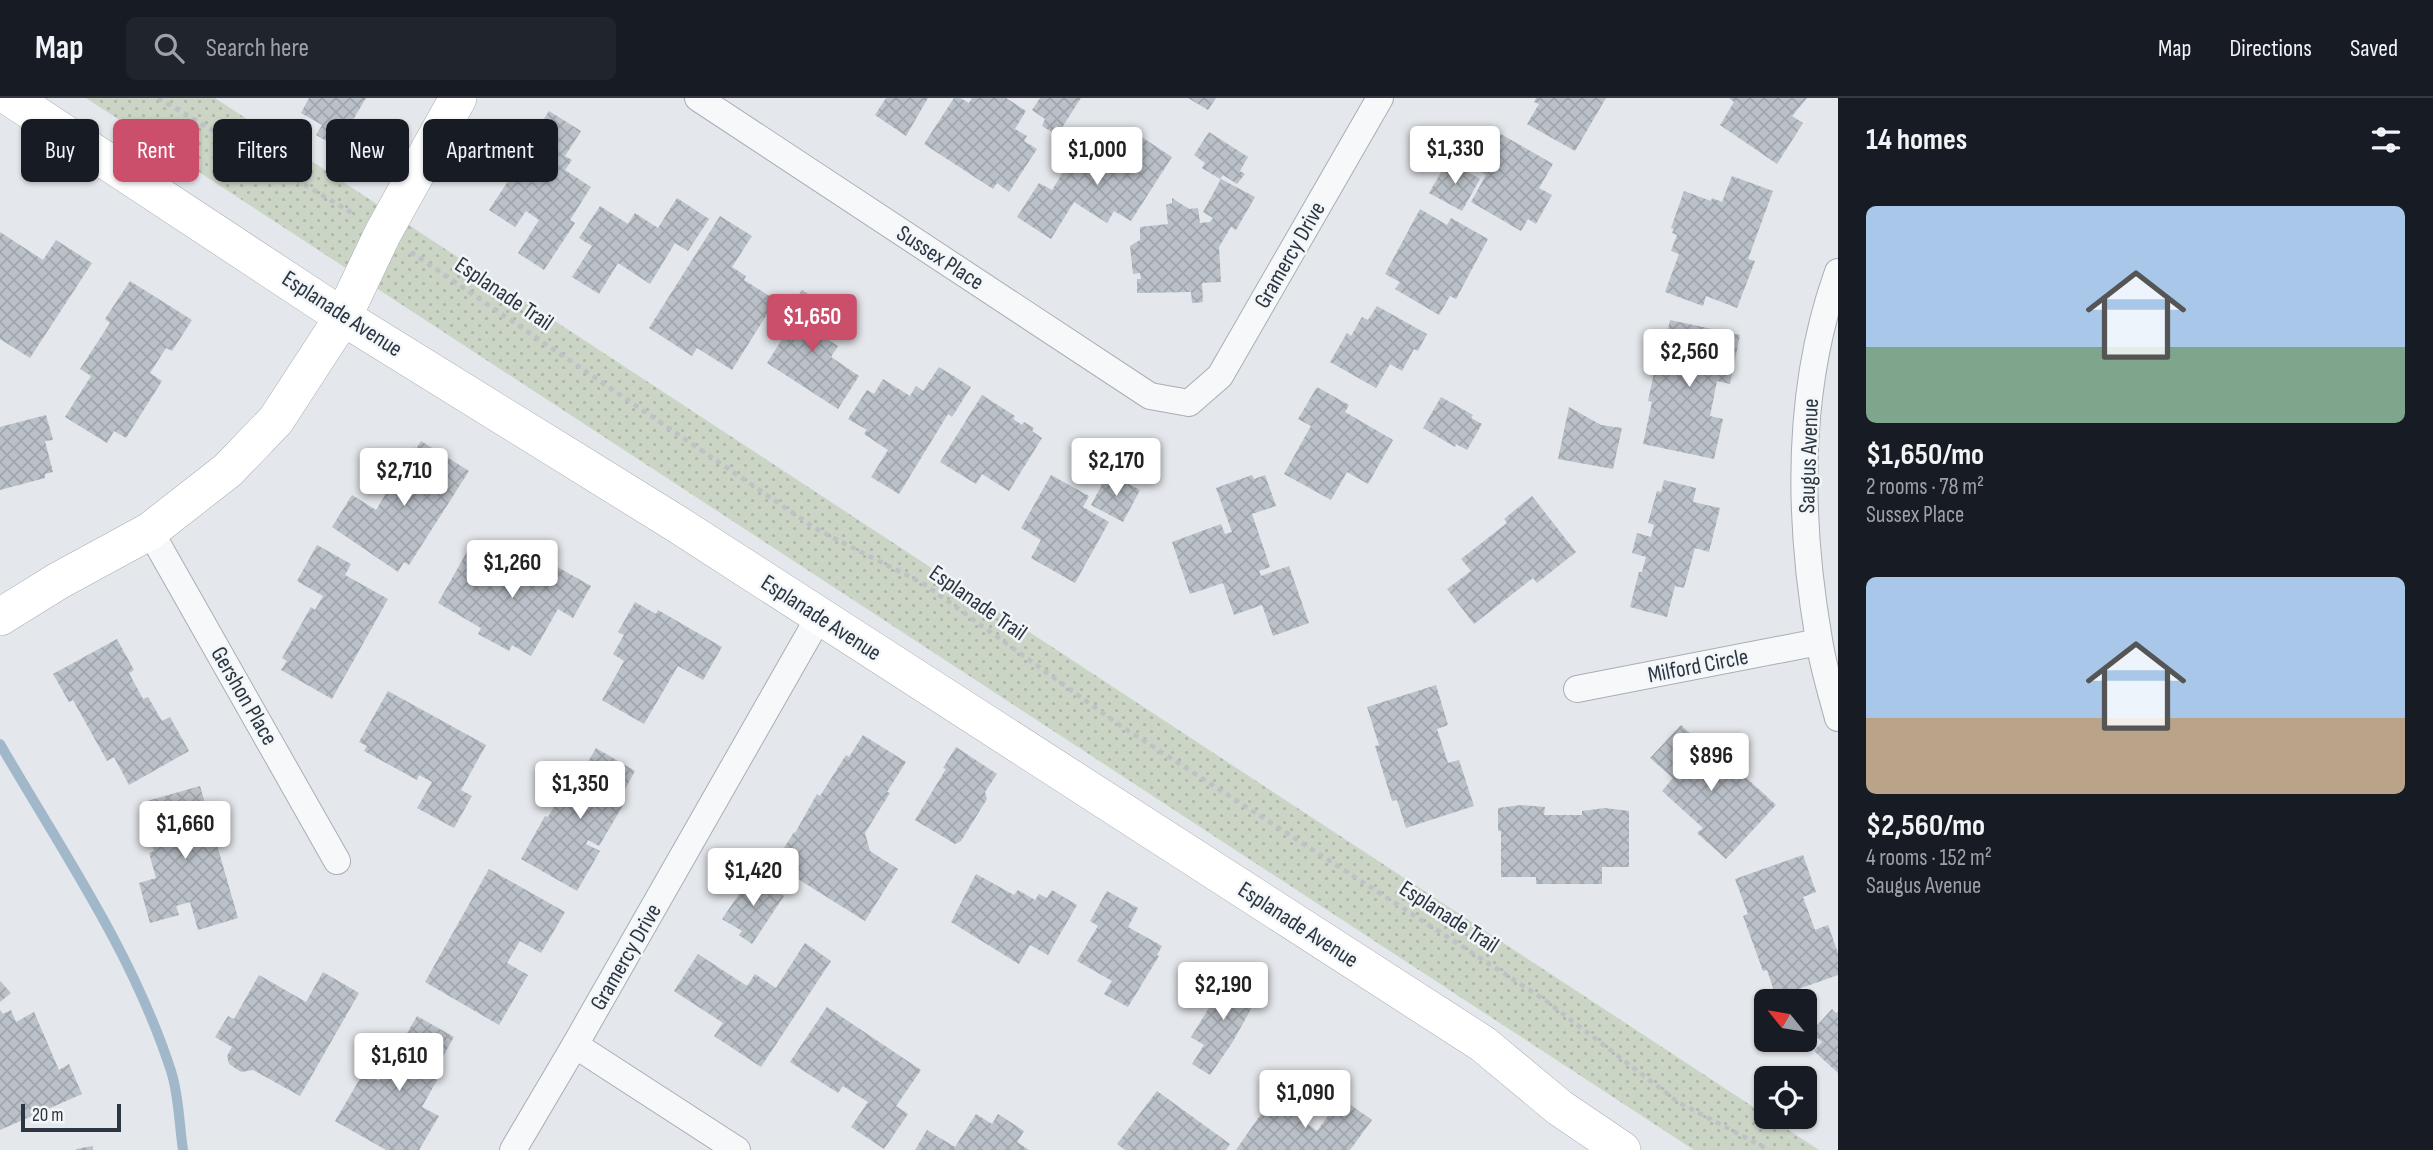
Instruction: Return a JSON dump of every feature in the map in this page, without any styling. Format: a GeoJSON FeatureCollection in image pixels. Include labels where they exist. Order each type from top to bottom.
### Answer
{"type":"FeatureCollection","features":[{"type":"Feature","properties":{"kind":"street","name":"Esplanade Avenue"},"geometry":{"type":"LineString","coordinates":[[11,98],[344,317],[677,524],[1483,1044],[1560,1108],[1622,1150]]}},
{"type":"Feature","properties":{"kind":"street"},"geometry":{"type":"LineString","coordinates":[[0,617],[150,530],[228,470],[276,420],[344,317],[383,233],[458,98]]}},
{"type":"Feature","properties":{"kind":"street","name":"Sussex Place"},"geometry":{"type":"LineString","coordinates":[[698,98],[1150,396],[1189,402]]}},
{"type":"Feature","properties":{"kind":"street","name":"Gramercy Drive"},"geometry":{"type":"LineString","coordinates":[[1189,402],[1220,376],[1380,98]]}},
{"type":"Feature","properties":{"kind":"street","name":"Saugus Avenue"},"geometry":{"type":"LineString","coordinates":[[1838,272],[1826,306],[1805,418],[1806,547],[1819,642],[1838,718]]}},
{"type":"Feature","properties":{"kind":"street","name":"Gershon Place"},"geometry":{"type":"LineString","coordinates":[[150,530],[337,861]]}},
{"type":"Feature","properties":{"kind":"street","name":"Gramercy Drive"},"geometry":{"type":"LineString","coordinates":[[513,1150],[820,617]]}},
{"type":"Feature","properties":{"kind":"street","name":"Milford Circle"},"geometry":{"type":"LineString","coordinates":[[1577,689],[1819,642]]}},
{"type":"Feature","properties":{"kind":"street"},"geometry":{"type":"LineString","coordinates":[[575,1045],[737,1150]]}},
{"type":"Feature","properties":{"kind":"path","name":"Esplanade Trail"},"geometry":{"type":"LineString","coordinates":[[159,98],[383,233],[818,530],[924,584],[1118,724],[1545,1000],[1678,1102],[1769,1150]]}},
{"type":"Feature","properties":{"kind":"green space"},"geometry":{"type":"Polygon","coordinates":[[[86,98],[215,98],[247,119],[213,119],[213,181],[199,172],[199,119],[118,119],[86,98]]]}},
{"type":"Feature","properties":{"kind":"green space"},"geometry":{"type":"Polygon","coordinates":[[[312,162],[326,171],[326,182],[343,182],[1754,1107],[1754,1129],[1787,1129],[1819,1150],[1694,1150],[214,182],[312,182],[312,162]]]}},
{"type":"Feature","properties":{"kind":"building"},"geometry":{"type":"Polygon","coordinates":[[[309,98],[366,98],[354,119],[326,119],[326,141],[316,135],[322,125],[301,113],[309,98]]]}},
{"type":"Feature","properties":{"kind":"building"},"geometry":{"type":"Polygon","coordinates":[[[886,98],[928,98],[906,136],[875,115],[886,98]]]}},
{"type":"Feature","properties":{"kind":"building"},"geometry":{"type":"Polygon","coordinates":[[[954,98],[969,103],[972,98],[1006,98],[1026,111],[1015,129],[1027,136],[1024,141],[1037,149],[1009,192],[997,183],[993,189],[924,144],[954,98]]]}},
{"type":"Feature","properties":{"kind":"building"},"geometry":{"type":"Polygon","coordinates":[[[1040,98],[1081,98],[1061,129],[1056,126],[1052,132],[1042,126],[1045,119],[1032,110],[1040,98]]]}},
{"type":"Feature","properties":{"kind":"building"},"geometry":{"type":"Polygon","coordinates":[[[1188,98],[1216,98],[1208,110],[1188,98]]]}},
{"type":"Feature","properties":{"kind":"building"},"geometry":{"type":"Polygon","coordinates":[[[1536,98],[1606,98],[1575,151],[1527,124],[1539,104],[1534,102],[1536,98]]]}},
{"type":"Feature","properties":{"kind":"building"},"geometry":{"type":"Polygon","coordinates":[[[1729,98],[1807,98],[1792,116],[1803,123],[1777,164],[1720,125],[1734,102],[1729,98]]]}},
{"type":"Feature","properties":{"kind":"building"},"geometry":{"type":"Polygon","coordinates":[[[549,111],[581,131],[565,156],[572,160],[565,170],[591,187],[570,220],[575,223],[544,270],[518,253],[539,220],[526,211],[515,227],[489,210],[508,182],[558,182],[558,119],[544,119],[549,111]]]}},
{"type":"Feature","properties":{"kind":"building"},"geometry":{"type":"Polygon","coordinates":[[[1209,132],[1248,157],[1240,171],[1245,174],[1237,184],[1223,175],[1220,179],[1202,168],[1205,163],[1194,155],[1209,132]]]}},
{"type":"Feature","properties":{"kind":"building"},"geometry":{"type":"Polygon","coordinates":[[[1499,133],[1553,164],[1539,188],[1552,195],[1536,224],[1528,219],[1521,231],[1471,202],[1486,175],[1477,170],[1499,133]]]}},
{"type":"Feature","properties":{"kind":"building"},"geometry":{"type":"Polygon","coordinates":[[[1140,136],[1172,157],[1131,221],[1114,211],[1107,223],[1074,202],[1051,239],[1017,217],[1039,183],[1052,190],[1082,142],[1121,167],[1140,136]]]}},
{"type":"Feature","properties":{"kind":"building"},"geometry":{"type":"Polygon","coordinates":[[[1448,160],[1480,179],[1462,211],[1429,193],[1448,160]]]}},
{"type":"Feature","properties":{"kind":"building"},"geometry":{"type":"Polygon","coordinates":[[[1732,176],[1773,191],[1748,259],[1755,261],[1737,308],[1706,296],[1703,306],[1665,292],[1679,254],[1671,251],[1677,235],[1672,233],[1674,229],[1671,228],[1684,191],[1722,202],[1732,176]]]}},
{"type":"Feature","properties":{"kind":"building"},"geometry":{"type":"Polygon","coordinates":[[[1221,179],[1255,197],[1236,230],[1231,227],[1219,247],[1221,282],[1202,283],[1203,302],[1192,303],[1191,292],[1137,293],[1137,279],[1141,279],[1140,273],[1133,274],[1130,246],[1140,240],[1140,227],[1168,224],[1166,205],[1172,203],[1172,198],[1189,209],[1198,208],[1200,223],[1210,222],[1213,218],[1203,212],[1221,179]]]}},
{"type":"Feature","properties":{"kind":"building"},"geometry":{"type":"Polygon","coordinates":[[[677,198],[709,219],[688,251],[675,243],[650,284],[618,263],[599,294],[572,277],[592,246],[579,238],[600,206],[628,224],[635,213],[658,228],[677,198]]]}},
{"type":"Feature","properties":{"kind":"building"},"geometry":{"type":"Polygon","coordinates":[[[1420,209],[1447,225],[1451,218],[1488,239],[1456,299],[1450,296],[1439,315],[1395,289],[1400,282],[1385,274],[1420,209]]]}},
{"type":"Feature","properties":{"kind":"building"},"geometry":{"type":"Polygon","coordinates":[[[720,216],[752,236],[732,267],[746,276],[744,280],[776,300],[732,370],[697,348],[692,356],[649,328],[720,216]]]}},
{"type":"Feature","properties":{"kind":"building"},"geometry":{"type":"Polygon","coordinates":[[[0,232],[43,260],[56,240],[92,263],[30,358],[0,339],[0,232]]]}},
{"type":"Feature","properties":{"kind":"building"},"geometry":{"type":"Polygon","coordinates":[[[130,281],[192,320],[172,351],[166,348],[150,373],[162,381],[126,438],[114,431],[107,443],[65,417],[91,376],[80,369],[110,323],[105,319],[130,281]]]}},
{"type":"Feature","properties":{"kind":"building"},"geometry":{"type":"Polygon","coordinates":[[[802,290],[831,309],[816,332],[838,346],[831,357],[859,376],[838,409],[767,363],[798,314],[790,308],[802,290]]]}},
{"type":"Feature","properties":{"kind":"building"},"geometry":{"type":"Polygon","coordinates":[[[1377,306],[1427,334],[1418,351],[1414,349],[1402,371],[1390,364],[1376,388],[1330,362],[1347,333],[1351,336],[1362,317],[1368,320],[1377,306]]]}},
{"type":"Feature","properties":{"kind":"building"},"geometry":{"type":"Polygon","coordinates":[[[1670,320],[1740,335],[1730,384],[1717,381],[1710,416],[1723,419],[1714,459],[1643,444],[1652,402],[1648,401],[1659,350],[1663,350],[1670,320]]]}},
{"type":"Feature","properties":{"kind":"building"},"geometry":{"type":"Polygon","coordinates":[[[939,367],[971,387],[952,417],[948,414],[899,494],[871,477],[888,450],[864,434],[867,430],[848,419],[867,390],[874,394],[883,379],[910,396],[916,386],[923,391],[939,367]]]}},
{"type":"Feature","properties":{"kind":"building"},"geometry":{"type":"Polygon","coordinates":[[[1317,387],[1349,405],[1345,412],[1393,440],[1368,484],[1347,472],[1331,500],[1284,474],[1311,426],[1298,419],[1317,387]]]}},
{"type":"Feature","properties":{"kind":"building"},"geometry":{"type":"Polygon","coordinates":[[[982,395],[1015,416],[1013,419],[1022,425],[1024,422],[1034,428],[1032,431],[1042,438],[1009,491],[982,474],[976,484],[940,462],[982,395]]]}},
{"type":"Feature","properties":{"kind":"building"},"geometry":{"type":"Polygon","coordinates":[[[1441,397],[1473,415],[1471,418],[1482,424],[1467,450],[1456,444],[1455,447],[1423,428],[1441,397]]]}},
{"type":"Feature","properties":{"kind":"building"},"geometry":{"type":"Polygon","coordinates":[[[1569,407],[1601,425],[1622,428],[1613,469],[1558,459],[1569,407]]]}},
{"type":"Feature","properties":{"kind":"building"},"geometry":{"type":"Polygon","coordinates":[[[46,415],[53,440],[45,441],[53,472],[45,474],[45,478],[0,490],[0,427],[46,415]]]}},
{"type":"Feature","properties":{"kind":"building"},"geometry":{"type":"Polygon","coordinates":[[[421,441],[469,471],[409,565],[404,562],[398,572],[332,527],[352,495],[376,510],[414,447],[416,449],[421,441]]]}},
{"type":"Feature","properties":{"kind":"building"},"geometry":{"type":"Polygon","coordinates":[[[1108,473],[1140,490],[1123,522],[1091,505],[1108,473]]]}},
{"type":"Feature","properties":{"kind":"building"},"geometry":{"type":"Polygon","coordinates":[[[1051,475],[1089,496],[1083,507],[1109,522],[1075,583],[1031,558],[1041,540],[1021,528],[1051,475]]]}},
{"type":"Feature","properties":{"kind":"building"},"geometry":{"type":"Polygon","coordinates":[[[1252,475],[1254,479],[1265,475],[1276,506],[1252,514],[1270,567],[1259,571],[1261,576],[1289,566],[1309,623],[1273,636],[1262,605],[1234,615],[1223,583],[1190,594],[1172,542],[1221,524],[1225,534],[1232,532],[1216,488],[1252,475]]]}},
{"type":"Feature","properties":{"kind":"building"},"geometry":{"type":"Polygon","coordinates":[[[1664,480],[1696,488],[1693,502],[1720,508],[1709,552],[1695,548],[1684,588],[1675,586],[1667,617],[1630,607],[1646,557],[1632,553],[1637,533],[1651,537],[1654,525],[1648,523],[1657,491],[1661,492],[1664,480]]]}},
{"type":"Feature","properties":{"kind":"building"},"geometry":{"type":"Polygon","coordinates":[[[1532,496],[1576,552],[1537,583],[1533,578],[1474,624],[1447,589],[1471,571],[1461,559],[1507,523],[1504,519],[1532,496]]]}},
{"type":"Feature","properties":{"kind":"building"},"geometry":{"type":"Polygon","coordinates":[[[317,545],[351,564],[345,575],[388,599],[332,699],[281,670],[287,661],[282,658],[311,607],[315,610],[323,596],[297,581],[317,545]]]}},
{"type":"Feature","properties":{"kind":"building"},"geometry":{"type":"Polygon","coordinates":[[[468,550],[515,577],[527,555],[552,569],[554,565],[591,586],[573,618],[558,609],[531,656],[512,645],[509,651],[478,634],[481,628],[438,603],[468,550]]]}},
{"type":"Feature","properties":{"kind":"building"},"geometry":{"type":"Polygon","coordinates":[[[635,602],[656,614],[658,610],[722,647],[703,680],[678,666],[644,724],[602,700],[624,661],[613,654],[624,635],[618,632],[635,602]]]}},
{"type":"Feature","properties":{"kind":"building"},"geometry":{"type":"Polygon","coordinates":[[[117,639],[134,670],[129,673],[143,699],[148,697],[162,721],[170,717],[189,751],[129,785],[114,757],[107,761],[73,700],[69,702],[53,674],[117,639]]]}},
{"type":"Feature","properties":{"kind":"building"},"geometry":{"type":"Polygon","coordinates":[[[1436,685],[1448,725],[1437,729],[1448,763],[1459,760],[1474,806],[1406,828],[1397,800],[1392,801],[1375,746],[1379,745],[1367,707],[1436,685]]]}},
{"type":"Feature","properties":{"kind":"building"},"geometry":{"type":"Polygon","coordinates":[[[388,691],[486,745],[461,790],[472,796],[454,828],[417,808],[432,782],[419,775],[417,780],[364,751],[367,746],[359,742],[388,691]]]}},
{"type":"Feature","properties":{"kind":"building"},"geometry":{"type":"Polygon","coordinates":[[[1681,725],[1735,776],[1739,771],[1776,805],[1726,859],[1697,833],[1703,828],[1662,791],[1673,778],[1650,758],[1681,725]]]}},
{"type":"Feature","properties":{"kind":"building"},"geometry":{"type":"Polygon","coordinates":[[[863,735],[906,762],[865,833],[870,851],[898,869],[865,921],[774,864],[817,794],[820,796],[846,755],[849,757],[863,735]]]}},
{"type":"Feature","properties":{"kind":"building"},"geometry":{"type":"Polygon","coordinates":[[[956,747],[997,774],[985,792],[987,799],[961,841],[955,844],[915,820],[956,747]]]}},
{"type":"Feature","properties":{"kind":"building"},"geometry":{"type":"Polygon","coordinates":[[[596,748],[635,771],[620,798],[625,802],[599,846],[588,840],[586,844],[600,851],[577,891],[521,859],[574,772],[580,776],[596,748]]]}},
{"type":"Feature","properties":{"kind":"building"},"geometry":{"type":"Polygon","coordinates":[[[200,786],[238,918],[198,930],[190,902],[176,906],[179,915],[150,923],[139,883],[156,878],[149,853],[154,851],[140,803],[200,786]]]}},
{"type":"Feature","properties":{"kind":"building"},"geometry":{"type":"Polygon","coordinates":[[[1521,805],[1545,807],[1544,815],[1582,815],[1582,811],[1605,808],[1629,811],[1629,867],[1602,867],[1602,884],[1536,884],[1536,877],[1501,877],[1498,808],[1521,805]]]}},
{"type":"Feature","properties":{"kind":"building"},"geometry":{"type":"Polygon","coordinates":[[[1803,855],[1816,892],[1803,897],[1815,930],[1828,925],[1838,953],[1838,975],[1799,989],[1773,989],[1767,970],[1763,971],[1743,916],[1748,914],[1735,879],[1803,855]]]}},
{"type":"Feature","properties":{"kind":"building"},"geometry":{"type":"Polygon","coordinates":[[[489,869],[565,912],[541,953],[520,941],[507,963],[528,975],[499,1025],[425,982],[489,869]]]}},
{"type":"Feature","properties":{"kind":"building"},"geometry":{"type":"Polygon","coordinates":[[[976,874],[1014,895],[1018,890],[1035,900],[1039,894],[1047,898],[1052,890],[1077,905],[1048,955],[1030,945],[1019,964],[951,922],[976,874]]]}},
{"type":"Feature","properties":{"kind":"building"},"geometry":{"type":"Polygon","coordinates":[[[752,875],[784,896],[752,944],[739,935],[742,931],[722,919],[752,875]]]}},
{"type":"Feature","properties":{"kind":"building"},"geometry":{"type":"Polygon","coordinates":[[[1107,891],[1138,908],[1128,927],[1162,946],[1157,955],[1159,956],[1128,1007],[1104,994],[1112,981],[1077,961],[1098,926],[1090,921],[1107,891]]]}},
{"type":"Feature","properties":{"kind":"building"},"geometry":{"type":"Polygon","coordinates":[[[805,943],[831,961],[761,1067],[714,1036],[723,1023],[674,991],[698,954],[747,986],[755,974],[776,988],[805,943]]]}},
{"type":"Feature","properties":{"kind":"building"},"geometry":{"type":"Polygon","coordinates":[[[323,972],[359,993],[300,1096],[253,1070],[241,1072],[229,1064],[227,1056],[232,1047],[215,1037],[228,1016],[234,1019],[259,975],[306,1002],[323,972]]]}},
{"type":"Feature","properties":{"kind":"building"},"geometry":{"type":"Polygon","coordinates":[[[1235,974],[1258,988],[1252,998],[1256,1000],[1210,1075],[1192,1064],[1204,1045],[1191,1037],[1225,982],[1229,984],[1235,974]]]}},
{"type":"Feature","properties":{"kind":"building"},"geometry":{"type":"Polygon","coordinates":[[[0,981],[11,993],[0,1002],[0,981]]]}},
{"type":"Feature","properties":{"kind":"building"},"geometry":{"type":"Polygon","coordinates":[[[827,1007],[921,1070],[896,1106],[908,1114],[884,1149],[851,1127],[868,1102],[843,1086],[838,1093],[790,1062],[827,1007]]]}},
{"type":"Feature","properties":{"kind":"building"},"geometry":{"type":"Polygon","coordinates":[[[1832,1009],[1838,1012],[1838,1073],[1815,1052],[1822,1042],[1817,1037],[1817,1025],[1832,1009]]]}},
{"type":"Feature","properties":{"kind":"building"},"geometry":{"type":"Polygon","coordinates":[[[0,1010],[3,1014],[11,1010],[16,1022],[34,1012],[59,1070],[69,1064],[82,1094],[0,1130],[0,1010]]]}},
{"type":"Feature","properties":{"kind":"building"},"geometry":{"type":"Polygon","coordinates":[[[417,1016],[454,1037],[431,1077],[437,1080],[422,1107],[439,1116],[419,1150],[386,1150],[335,1121],[364,1072],[379,1081],[417,1016]]]}},
{"type":"Feature","properties":{"kind":"building"},"geometry":{"type":"Polygon","coordinates":[[[1157,1091],[1230,1144],[1226,1150],[1125,1150],[1117,1144],[1157,1091]]]}},
{"type":"Feature","properties":{"kind":"building"},"geometry":{"type":"Polygon","coordinates":[[[1272,1098],[1317,1131],[1341,1098],[1372,1120],[1350,1150],[1236,1150],[1272,1098]]]}},
{"type":"Feature","properties":{"kind":"building"},"geometry":{"type":"Polygon","coordinates":[[[976,1114],[992,1124],[998,1114],[1024,1131],[1017,1142],[1029,1150],[915,1150],[927,1130],[955,1147],[976,1114]]]}},
{"type":"Feature","properties":{"kind":"building"},"geometry":{"type":"Polygon","coordinates":[[[93,1146],[93,1150],[76,1150],[76,1149],[93,1146]]]}},
{"type":"Feature","properties":{"kind":"waterway"},"geometry":{"type":"LineString","coordinates":[[0,744],[94,903],[137,985],[174,1080],[183,1150]]}}]}
